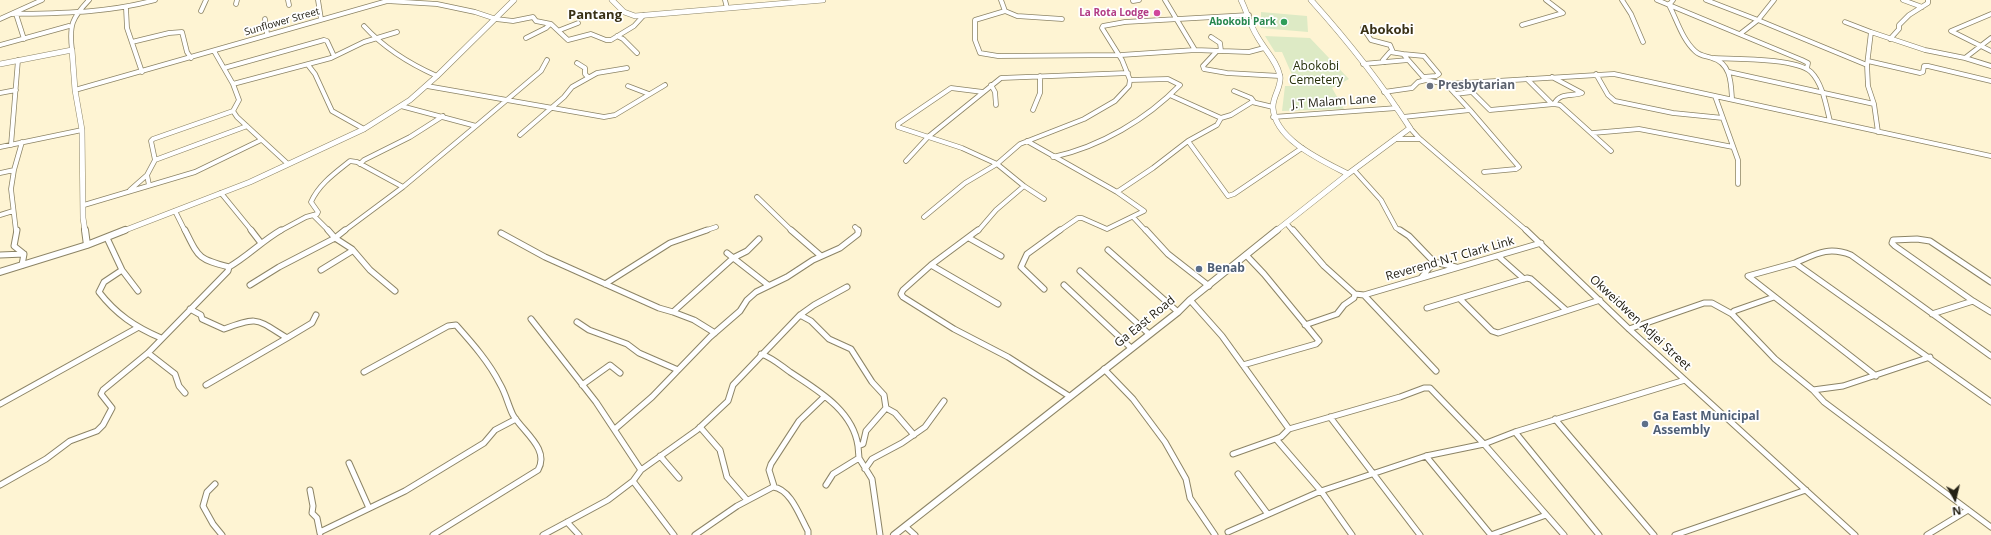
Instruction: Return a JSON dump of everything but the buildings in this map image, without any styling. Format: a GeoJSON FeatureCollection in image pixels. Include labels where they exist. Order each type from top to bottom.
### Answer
{"type":"FeatureCollection","features":[{"type":"Feature","properties":{"kind":"street"},"geometry":{"type":"LineString","coordinates":[[0,19],[42,0]]}},
{"type":"Feature","properties":{"kind":"street"},"geometry":{"type":"LineString","coordinates":[[87,245],[83,218],[82,130],[75,90],[70,26],[76,13],[89,0]]}},
{"type":"Feature","properties":{"kind":"street"},"geometry":{"type":"LineString","coordinates":[[12,14],[76,13],[126,8],[155,0]]}},
{"type":"Feature","properties":{"kind":"street"},"geometry":{"type":"LineString","coordinates":[[201,11],[206,0]]}},
{"type":"Feature","properties":{"kind":"street"},"geometry":{"type":"LineString","coordinates":[[236,4],[237,0]]}},
{"type":"Feature","properties":{"kind":"street"},"geometry":{"type":"LineString","coordinates":[[288,0],[289,5]]}},
{"type":"Feature","properties":{"kind":"street"},"geometry":{"type":"LineString","coordinates":[[318,0],[321,19]]}},
{"type":"Feature","properties":{"kind":"street","name":"Sunflower Street"},"geometry":{"type":"LineString","coordinates":[[75,90],[142,72],[387,0],[437,4],[476,12],[496,19],[514,21],[532,17],[536,21],[543,20],[560,30],[568,40],[591,34],[606,40],[617,36]]}},
{"type":"Feature","properties":{"kind":"street"},"geometry":{"type":"LineString","coordinates":[[0,272],[87,245],[175,212],[288,164],[364,129],[401,106],[427,86],[514,0]]}},
{"type":"Feature","properties":{"kind":"street"},"geometry":{"type":"LineString","coordinates":[[612,0],[624,12],[635,16],[823,0]]}},
{"type":"Feature","properties":{"kind":"street"},"geometry":{"type":"LineString","coordinates":[[725,0],[726,8]]}},
{"type":"Feature","properties":{"kind":"street"},"geometry":{"type":"LineString","coordinates":[[1001,0],[1005,11]]}},
{"type":"Feature","properties":{"kind":"street"},"geometry":{"type":"LineString","coordinates":[[1133,1],[1139,0]]}},
{"type":"Feature","properties":{"kind":"street"},"geometry":{"type":"LineString","coordinates":[[1165,0],[1195,50]]}},
{"type":"Feature","properties":{"kind":"street"},"geometry":{"type":"LineString","coordinates":[[1242,0],[1249,14],[1253,30],[1276,66],[1280,76],[1273,108],[1274,117],[1280,127],[1302,148],[1348,174]]}},
{"type":"Feature","properties":{"kind":"street"},"geometry":{"type":"LineString","coordinates":[[1311,0],[1335,27],[1397,108],[1410,128]]}},
{"type":"Feature","properties":{"kind":"street"},"geometry":{"type":"LineString","coordinates":[[1522,25],[1563,14],[1546,0]]}},
{"type":"Feature","properties":{"kind":"street"},"geometry":{"type":"LineString","coordinates":[[1622,0],[1631,14],[1643,42]]}},
{"type":"Feature","properties":{"kind":"street"},"geometry":{"type":"LineString","coordinates":[[1657,0],[1802,60],[1808,64],[1807,68],[1815,77],[1822,93],[1830,121]]}},
{"type":"Feature","properties":{"kind":"street"},"geometry":{"type":"LineString","coordinates":[[1669,5],[1673,0]]}},
{"type":"Feature","properties":{"kind":"street"},"geometry":{"type":"LineString","coordinates":[[1706,0],[1867,65]]}},
{"type":"Feature","properties":{"kind":"street"},"geometry":{"type":"LineString","coordinates":[[1740,34],[1758,20],[1774,0]]}},
{"type":"Feature","properties":{"kind":"street"},"geometry":{"type":"LineString","coordinates":[[1903,0],[1922,7]]}},
{"type":"Feature","properties":{"kind":"street"},"geometry":{"type":"LineString","coordinates":[[1890,39],[1899,29],[1899,25],[1904,19],[1928,3],[1928,0]]}},
{"type":"Feature","properties":{"kind":"street"},"geometry":{"type":"LineString","coordinates":[[1669,5],[1679,28],[1696,52],[1706,57],[1764,60],[1807,68]]}},
{"type":"Feature","properties":{"kind":"street"},"geometry":{"type":"LineString","coordinates":[[126,8],[127,28],[142,72]]}},
{"type":"Feature","properties":{"kind":"street"},"geometry":{"type":"LineString","coordinates":[[1062,19],[1017,16],[1005,11],[974,20],[975,40],[980,53],[998,56],[1121,55],[1195,50],[1252,52],[1264,48]]}},
{"type":"Feature","properties":{"kind":"street"},"geometry":{"type":"LineString","coordinates":[[16,14],[24,39]]}},
{"type":"Feature","properties":{"kind":"street"},"geometry":{"type":"LineString","coordinates":[[924,217],[965,183],[997,164],[1017,146],[1084,119],[1115,101],[1129,86],[1130,80],[1121,55],[1102,28],[1103,26],[1125,22],[1249,14]]}},
{"type":"Feature","properties":{"kind":"street"},"geometry":{"type":"LineString","coordinates":[[1991,14],[1951,31],[1991,51]]}},
{"type":"Feature","properties":{"kind":"street"},"geometry":{"type":"LineString","coordinates":[[617,36],[634,26],[644,15]]}},
{"type":"Feature","properties":{"kind":"street"},"geometry":{"type":"LineString","coordinates":[[265,19],[268,34]]}},
{"type":"Feature","properties":{"kind":"street"},"geometry":{"type":"LineString","coordinates":[[1846,22],[1890,39],[1928,51],[1965,58],[1991,66]]}},
{"type":"Feature","properties":{"kind":"street"},"geometry":{"type":"LineString","coordinates":[[560,30],[578,23]]}},
{"type":"Feature","properties":{"kind":"street"},"geometry":{"type":"LineString","coordinates":[[526,38],[546,28],[550,24]]}},
{"type":"Feature","properties":{"kind":"street"},"geometry":{"type":"LineString","coordinates":[[0,45],[70,26]]}},
{"type":"Feature","properties":{"kind":"street"},"geometry":{"type":"LineString","coordinates":[[364,26],[376,39],[419,68],[438,76]]}},
{"type":"Feature","properties":{"kind":"street"},"geometry":{"type":"LineString","coordinates":[[1363,28],[1371,40],[1390,45],[1393,52]]}},
{"type":"Feature","properties":{"kind":"street"},"geometry":{"type":"LineString","coordinates":[[132,42],[169,33],[182,32],[190,58]]}},
{"type":"Feature","properties":{"kind":"street"},"geometry":{"type":"LineString","coordinates":[[233,84],[308,65],[334,56],[360,44],[397,32]]}},
{"type":"Feature","properties":{"kind":"street"},"geometry":{"type":"LineString","coordinates":[[1871,32],[1867,65],[1868,86],[1874,104],[1878,132]]}},
{"type":"Feature","properties":{"kind":"street"},"geometry":{"type":"LineString","coordinates":[[617,36],[623,39],[637,53]]}},
{"type":"Feature","properties":{"kind":"street"},"geometry":{"type":"LineString","coordinates":[[1211,37],[1220,44],[1222,49],[1203,66],[1204,69],[1280,76]]}},
{"type":"Feature","properties":{"kind":"street"},"geometry":{"type":"LineString","coordinates":[[1965,58],[1991,38]]}},
{"type":"Feature","properties":{"kind":"street"},"geometry":{"type":"LineString","coordinates":[[224,68],[324,40],[334,56]]}},
{"type":"Feature","properties":{"kind":"street"},"geometry":{"type":"LineString","coordinates":[[0,64],[72,50]]}},
{"type":"Feature","properties":{"kind":"street"},"geometry":{"type":"LineString","coordinates":[[129,191],[148,175],[155,160],[151,141],[156,136],[233,111],[239,100],[233,84],[214,51]]}},
{"type":"Feature","properties":{"kind":"street"},"geometry":{"type":"LineString","coordinates":[[1384,92],[1412,88],[1418,82],[1439,74],[1423,56],[1393,52],[1389,53],[1388,57],[1384,58],[1385,62]]}},
{"type":"Feature","properties":{"kind":"street"},"geometry":{"type":"LineString","coordinates":[[1403,54],[1424,79],[1446,84],[1614,74],[1991,156]]}},
{"type":"Feature","properties":{"kind":"street"},"geometry":{"type":"LineString","coordinates":[[1714,58],[1724,65],[1729,72],[1732,99]]}},
{"type":"Feature","properties":{"kind":"street"},"geometry":{"type":"LineString","coordinates":[[11,145],[18,60]]}},
{"type":"Feature","properties":{"kind":"street"},"geometry":{"type":"LineString","coordinates":[[250,285],[279,267],[335,238],[403,187],[540,71],[547,60]]}},
{"type":"Feature","properties":{"kind":"street"},"geometry":{"type":"LineString","coordinates":[[1363,64],[1408,60]]}},
{"type":"Feature","properties":{"kind":"street"},"geometry":{"type":"LineString","coordinates":[[1868,61],[1920,73],[1923,72],[1924,66],[1928,66],[1991,81]]}},
{"type":"Feature","properties":{"kind":"street"},"geometry":{"type":"LineString","coordinates":[[577,63],[585,68],[585,74],[588,77]]}},
{"type":"Feature","properties":{"kind":"street"},"geometry":{"type":"LineString","coordinates":[[308,65],[315,74],[332,111],[364,129]]}},
{"type":"Feature","properties":{"kind":"street"},"geometry":{"type":"LineString","coordinates":[[520,135],[564,97],[572,88],[588,77],[597,73],[627,68]]}},
{"type":"Feature","properties":{"kind":"street"},"geometry":{"type":"LineString","coordinates":[[1729,72],[1874,104]]}},
{"type":"Feature","properties":{"kind":"street"},"geometry":{"type":"LineString","coordinates":[[906,161],[928,137],[990,85],[1005,76],[1128,73]]}},
{"type":"Feature","properties":{"kind":"street"},"geometry":{"type":"LineString","coordinates":[[1596,74],[1608,95],[1615,101],[1679,113],[1723,118]]}},
{"type":"Feature","properties":{"kind":"street"},"geometry":{"type":"LineString","coordinates":[[1033,110],[1040,93],[1040,76]]}},
{"type":"Feature","properties":{"kind":"street"},"geometry":{"type":"LineString","coordinates":[[1551,77],[1559,83],[1576,88],[1582,93],[1561,95],[1555,99],[1553,104]]}},
{"type":"Feature","properties":{"kind":"street"},"geometry":{"type":"LineString","coordinates":[[1527,79],[1553,104]]}},
{"type":"Feature","properties":{"kind":"street"},"geometry":{"type":"LineString","coordinates":[[1053,157],[1064,155],[1119,130],[1172,96],[1180,85],[1172,80],[1130,80]]}},
{"type":"Feature","properties":{"kind":"street"},"geometry":{"type":"LineString","coordinates":[[1463,83],[1490,110],[1553,104],[1565,108],[1611,151]]}},
{"type":"Feature","properties":{"kind":"street"},"geometry":{"type":"LineString","coordinates":[[427,86],[595,116],[609,116],[664,84]]}},
{"type":"Feature","properties":{"kind":"street"},"geometry":{"type":"LineString","coordinates":[[1446,84],[1519,167],[1516,169],[1484,172]]}},
{"type":"Feature","properties":{"kind":"street"},"geometry":{"type":"LineString","coordinates":[[990,85],[995,92],[996,106]]}},
{"type":"Feature","properties":{"kind":"street"},"geometry":{"type":"LineString","coordinates":[[628,86],[649,94]]}},
{"type":"Feature","properties":{"kind":"street"},"geometry":{"type":"LineString","coordinates":[[982,92],[951,88],[898,124],[900,129],[962,148],[997,164],[1024,186],[1044,199]]}},
{"type":"Feature","properties":{"kind":"street"},"geometry":{"type":"LineString","coordinates":[[0,93],[16,90]]}},
{"type":"Feature","properties":{"kind":"street"},"geometry":{"type":"LineString","coordinates":[[1234,92],[1251,98],[1254,102],[1273,108]]}},
{"type":"Feature","properties":{"kind":"street"},"geometry":{"type":"LineString","coordinates":[[1455,94],[1472,92]]}},
{"type":"Feature","properties":{"kind":"street"},"geometry":{"type":"LineString","coordinates":[[1172,96],[1221,118],[1231,116],[1254,102]]}},
{"type":"Feature","properties":{"kind":"street"},"geometry":{"type":"LineString","coordinates":[[1715,96],[1738,160],[1738,184]]}},
{"type":"Feature","properties":{"kind":"street"},"geometry":{"type":"LineString","coordinates":[[401,106],[476,126]]}},
{"type":"Feature","properties":{"kind":"street","name":"J.T Malam Lane"},"geometry":{"type":"LineString","coordinates":[[1274,117],[1397,108]]}},
{"type":"Feature","properties":{"kind":"street"},"geometry":{"type":"LineString","coordinates":[[1403,117],[1470,110]]}},
{"type":"Feature","properties":{"kind":"street"},"geometry":{"type":"LineString","coordinates":[[233,111],[261,140],[288,164]]}},
{"type":"Feature","properties":{"kind":"street"},"geometry":{"type":"LineString","coordinates":[[360,164],[364,160],[410,137],[443,116]]}},
{"type":"Feature","properties":{"kind":"street"},"geometry":{"type":"LineString","coordinates":[[1117,192],[1153,168],[1188,141],[1216,125],[1221,118]]}},
{"type":"Feature","properties":{"kind":"street"},"geometry":{"type":"LineString","coordinates":[[155,160],[247,126]]}},
{"type":"Feature","properties":{"kind":"street","name":"Ga East Road"},"geometry":{"type":"LineString","coordinates":[[894,535],[906,527],[955,485],[1178,312],[1190,300],[1348,174],[1410,128]]}},
{"type":"Feature","properties":{"kind":"street","name":"Okweidwen Adjei Street"},"geometry":{"type":"LineString","coordinates":[[1410,128],[1541,243],[1630,329],[1854,535]]}},
{"type":"Feature","properties":{"kind":"street"},"geometry":{"type":"LineString","coordinates":[[1593,133],[1639,129],[1733,147]]}},
{"type":"Feature","properties":{"kind":"street"},"geometry":{"type":"LineString","coordinates":[[0,147],[82,130]]}},
{"type":"Feature","properties":{"kind":"street"},"geometry":{"type":"LineString","coordinates":[[1395,139],[1421,139]]}},
{"type":"Feature","properties":{"kind":"street"},"geometry":{"type":"LineString","coordinates":[[84,205],[195,172],[261,140]]}},
{"type":"Feature","properties":{"kind":"street"},"geometry":{"type":"LineString","coordinates":[[1027,141],[1117,192],[1144,211],[1104,229],[1081,217],[1034,248],[1027,254],[1021,267],[1044,289]]}},
{"type":"Feature","properties":{"kind":"street"},"geometry":{"type":"LineString","coordinates":[[1188,141],[1228,196],[1234,194],[1302,148]]}},
{"type":"Feature","properties":{"kind":"street"},"geometry":{"type":"LineString","coordinates":[[22,142],[19,157],[14,170],[11,189],[13,211],[17,228],[14,246],[24,254]]}},
{"type":"Feature","properties":{"kind":"street"},"geometry":{"type":"LineString","coordinates":[[0,485],[46,458],[70,441],[98,431],[104,425],[112,408],[101,392],[148,353],[228,271],[229,267],[248,256],[261,243],[280,230],[306,217],[314,216],[318,212],[312,202],[316,192],[332,175],[350,161],[353,160],[403,187]]}},
{"type":"Feature","properties":{"kind":"street"},"geometry":{"type":"LineString","coordinates":[[0,173],[14,170]]}},
{"type":"Feature","properties":{"kind":"street"},"geometry":{"type":"LineString","coordinates":[[1354,170],[1381,200],[1396,228],[1409,236],[1434,262],[1458,267]]}},
{"type":"Feature","properties":{"kind":"street"},"geometry":{"type":"LineString","coordinates":[[148,175],[149,185]]}},
{"type":"Feature","properties":{"kind":"street"},"geometry":{"type":"LineString","coordinates":[[1024,186],[996,210],[984,225],[969,238],[931,265],[903,290],[901,294],[903,297],[954,330],[1008,357],[1069,396]]}},
{"type":"Feature","properties":{"kind":"street"},"geometry":{"type":"LineString","coordinates":[[221,193],[261,243]]}},
{"type":"Feature","properties":{"kind":"street"},"geometry":{"type":"LineString","coordinates":[[757,197],[792,231],[821,256]]}},
{"type":"Feature","properties":{"kind":"street"},"geometry":{"type":"LineString","coordinates":[[0,215],[13,211]]}},
{"type":"Feature","properties":{"kind":"street"},"geometry":{"type":"LineString","coordinates":[[175,212],[195,250],[205,261],[229,267]]}},
{"type":"Feature","properties":{"kind":"street"},"geometry":{"type":"LineString","coordinates":[[314,216],[335,238],[352,249],[352,251],[370,270],[395,291]]}},
{"type":"Feature","properties":{"kind":"street"},"geometry":{"type":"LineString","coordinates":[[1133,217],[1168,254],[1209,286]]}},
{"type":"Feature","properties":{"kind":"street"},"geometry":{"type":"LineString","coordinates":[[1286,224],[1324,266],[1355,294],[1364,295],[1436,371]]}},
{"type":"Feature","properties":{"kind":"street"},"geometry":{"type":"LineString","coordinates":[[615,429],[652,397],[715,333],[740,312],[747,300],[768,284],[787,276],[821,256],[840,248],[858,234],[859,231],[855,226]]}},
{"type":"Feature","properties":{"kind":"street"},"geometry":{"type":"LineString","coordinates":[[605,284],[670,243],[716,227]]}},
{"type":"Feature","properties":{"kind":"street"},"geometry":{"type":"LineString","coordinates":[[501,233],[545,257],[605,284],[694,320],[715,333]]}},
{"type":"Feature","properties":{"kind":"street"},"geometry":{"type":"LineString","coordinates":[[107,238],[122,270],[138,291]]}},
{"type":"Feature","properties":{"kind":"street"},"geometry":{"type":"LineString","coordinates":[[969,238],[1001,256]]}},
{"type":"Feature","properties":{"kind":"street"},"geometry":{"type":"LineString","coordinates":[[673,312],[733,258],[747,251],[759,239]]}},
{"type":"Feature","properties":{"kind":"street"},"geometry":{"type":"LineString","coordinates":[[1991,282],[1930,242],[1917,239],[1893,240],[1892,243],[1895,246],[1991,312]]}},
{"type":"Feature","properties":{"kind":"street","name":"Reverend N.T Clark Link"},"geometry":{"type":"LineString","coordinates":[[1364,295],[1541,243]]}},
{"type":"Feature","properties":{"kind":"street"},"geometry":{"type":"LineString","coordinates":[[1108,250],[1178,312]]}},
{"type":"Feature","properties":{"kind":"street"},"geometry":{"type":"LineString","coordinates":[[1876,376],[1748,275],[1795,263],[1817,252],[1830,250],[1843,251],[1851,255],[1991,356]]}},
{"type":"Feature","properties":{"kind":"street"},"geometry":{"type":"LineString","coordinates":[[321,270],[352,251]]}},
{"type":"Feature","properties":{"kind":"street"},"geometry":{"type":"LineString","coordinates":[[727,253],[768,284]]}},
{"type":"Feature","properties":{"kind":"street"},"geometry":{"type":"LineString","coordinates":[[0,255],[24,254]]}},
{"type":"Feature","properties":{"kind":"street"},"geometry":{"type":"LineString","coordinates":[[22,265],[24,254]]}},
{"type":"Feature","properties":{"kind":"street"},"geometry":{"type":"LineString","coordinates":[[1243,365],[1318,342],[1317,338],[1269,279],[1246,255]]}},
{"type":"Feature","properties":{"kind":"street"},"geometry":{"type":"LineString","coordinates":[[1498,256],[1524,279]]}},
{"type":"Feature","properties":{"kind":"street"},"geometry":{"type":"LineString","coordinates":[[1421,278],[1434,262]]}},
{"type":"Feature","properties":{"kind":"street"},"geometry":{"type":"LineString","coordinates":[[1795,263],[1990,399]]}},
{"type":"Feature","properties":{"kind":"street"},"geometry":{"type":"LineString","coordinates":[[931,265],[998,304]]}},
{"type":"Feature","properties":{"kind":"street"},"geometry":{"type":"LineString","coordinates":[[122,270],[103,282],[98,292],[109,307],[123,319],[137,328],[161,338]]}},
{"type":"Feature","properties":{"kind":"street"},"geometry":{"type":"LineString","coordinates":[[1080,271],[1148,334]]}},
{"type":"Feature","properties":{"kind":"street"},"geometry":{"type":"LineString","coordinates":[[1426,308],[1524,279],[1531,279],[1566,310]]}},
{"type":"Feature","properties":{"kind":"street"},"geometry":{"type":"LineString","coordinates":[[1064,285],[1130,348]]}},
{"type":"Feature","properties":{"kind":"street"},"geometry":{"type":"LineString","coordinates":[[542,535],[608,500],[633,481],[640,470],[716,414],[728,401],[733,386],[761,354],[800,315],[814,305],[847,287]]}},
{"type":"Feature","properties":{"kind":"street"},"geometry":{"type":"LineString","coordinates":[[1306,326],[1337,314],[1344,305],[1354,298],[1355,294]]}},
{"type":"Feature","properties":{"kind":"street"},"geometry":{"type":"LineString","coordinates":[[1732,314],[1734,311],[1774,297]]}},
{"type":"Feature","properties":{"kind":"street"},"geometry":{"type":"LineString","coordinates":[[1460,299],[1495,333],[1600,300]]}},
{"type":"Feature","properties":{"kind":"street"},"geometry":{"type":"LineString","coordinates":[[1190,300],[1222,336],[1289,429]]}},
{"type":"Feature","properties":{"kind":"street"},"geometry":{"type":"LineString","coordinates":[[1932,314],[1973,301]]}},
{"type":"Feature","properties":{"kind":"street"},"geometry":{"type":"LineString","coordinates":[[1630,329],[1704,303],[1712,303],[1732,314],[1775,359],[1813,390],[1824,402],[1991,527]]}},
{"type":"Feature","properties":{"kind":"street"},"geometry":{"type":"LineString","coordinates":[[190,309],[201,315],[202,319],[224,329],[245,321],[258,320],[287,338]]}},
{"type":"Feature","properties":{"kind":"street"},"geometry":{"type":"LineString","coordinates":[[206,385],[312,323],[316,315]]}},
{"type":"Feature","properties":{"kind":"street"},"geometry":{"type":"LineString","coordinates":[[800,315],[811,321],[829,338],[851,349],[872,382],[884,395],[886,408]]}},
{"type":"Feature","properties":{"kind":"street"},"geometry":{"type":"LineString","coordinates":[[531,319],[615,429],[640,470]]}},
{"type":"Feature","properties":{"kind":"street"},"geometry":{"type":"LineString","coordinates":[[577,322],[589,330],[627,344],[639,353],[678,370]]}},
{"type":"Feature","properties":{"kind":"street"},"geometry":{"type":"LineString","coordinates":[[364,372],[448,326],[456,325],[499,382],[516,419],[529,433],[543,457],[543,465],[538,470],[433,535]]}},
{"type":"Feature","properties":{"kind":"street"},"geometry":{"type":"LineString","coordinates":[[0,404],[137,328]]}},
{"type":"Feature","properties":{"kind":"street"},"geometry":{"type":"LineString","coordinates":[[148,353],[175,374],[179,386],[185,393]]}},
{"type":"Feature","properties":{"kind":"street"},"geometry":{"type":"LineString","coordinates":[[761,354],[774,359],[805,381],[847,419],[856,435],[859,458],[865,469],[870,474],[873,482],[880,535]]}},
{"type":"Feature","properties":{"kind":"street"},"geometry":{"type":"LineString","coordinates":[[1813,390],[1843,386],[1930,357]]}},
{"type":"Feature","properties":{"kind":"street"},"geometry":{"type":"LineString","coordinates":[[582,385],[610,365],[612,365],[620,373]]}},
{"type":"Feature","properties":{"kind":"street"},"geometry":{"type":"LineString","coordinates":[[1104,369],[1133,399],[1165,442],[1188,483],[1192,502],[1215,535]]}},
{"type":"Feature","properties":{"kind":"street"},"geometry":{"type":"LineString","coordinates":[[1228,532],[1267,513],[1321,491],[1373,473],[1426,456],[1484,444],[1554,419],[1686,380]]}},
{"type":"Feature","properties":{"kind":"street"},"geometry":{"type":"LineString","coordinates":[[1233,454],[1281,437],[1289,429],[1428,388],[1434,391],[1484,444],[1564,535]]}},
{"type":"Feature","properties":{"kind":"street"},"geometry":{"type":"LineString","coordinates":[[774,486],[769,470],[771,464],[781,451],[799,421],[824,397]]}},
{"type":"Feature","properties":{"kind":"street"},"geometry":{"type":"LineString","coordinates":[[865,469],[870,461],[925,427],[944,401]]}},
{"type":"Feature","properties":{"kind":"street"},"geometry":{"type":"LineString","coordinates":[[886,408],[895,413],[914,435]]}},
{"type":"Feature","properties":{"kind":"street"},"geometry":{"type":"LineString","coordinates":[[858,446],[863,444],[866,431],[886,408]]}},
{"type":"Feature","properties":{"kind":"street"},"geometry":{"type":"LineString","coordinates":[[1330,417],[1420,535]]}},
{"type":"Feature","properties":{"kind":"street"},"geometry":{"type":"LineString","coordinates":[[310,490],[313,506],[312,512],[317,518],[320,534],[405,491],[484,444],[495,430],[516,419]]}},
{"type":"Feature","properties":{"kind":"street"},"geometry":{"type":"LineString","coordinates":[[1554,419],[1654,535]]}},
{"type":"Feature","properties":{"kind":"street"},"geometry":{"type":"LineString","coordinates":[[700,427],[720,450],[727,477],[747,500]]}},
{"type":"Feature","properties":{"kind":"street"},"geometry":{"type":"LineString","coordinates":[[1515,432],[1599,535]]}},
{"type":"Feature","properties":{"kind":"street"},"geometry":{"type":"LineString","coordinates":[[1276,439],[1321,491],[1352,535]]}},
{"type":"Feature","properties":{"kind":"street"},"geometry":{"type":"LineString","coordinates":[[660,456],[679,478]]}},
{"type":"Feature","properties":{"kind":"street"},"geometry":{"type":"LineString","coordinates":[[1426,456],[1491,535],[1546,515]]}},
{"type":"Feature","properties":{"kind":"street"},"geometry":{"type":"LineString","coordinates":[[826,485],[834,474],[859,458]]}},
{"type":"Feature","properties":{"kind":"street"},"geometry":{"type":"LineString","coordinates":[[349,463],[370,508]]}},
{"type":"Feature","properties":{"kind":"street"},"geometry":{"type":"LineString","coordinates":[[1238,474],[1267,513]]}},
{"type":"Feature","properties":{"kind":"street"},"geometry":{"type":"LineString","coordinates":[[633,481],[674,535]]}},
{"type":"Feature","properties":{"kind":"street"},"geometry":{"type":"LineString","coordinates":[[215,484],[207,492],[203,506],[213,524],[222,535]]}},
{"type":"Feature","properties":{"kind":"street"},"geometry":{"type":"LineString","coordinates":[[695,535],[714,520],[769,487],[774,486],[780,488],[790,500],[808,531],[808,535]]}},
{"type":"Feature","properties":{"kind":"street"},"geometry":{"type":"LineString","coordinates":[[1679,534],[1806,490]]}},
{"type":"Feature","properties":{"kind":"street"},"geometry":{"type":"LineString","coordinates":[[1927,535],[1968,510]]}},
{"type":"Feature","properties":{"kind":"street"},"geometry":{"type":"LineString","coordinates":[[567,522],[578,535]]}},
{"type":"Feature","properties":{"kind":"street"},"geometry":{"type":"LineString","coordinates":[[906,527],[915,535]]}},
{"type":"Feature","properties":{"kind":"green space","name":"Abokobi Park"},"geometry":{"type":"Polygon","coordinates":[[[1261,12],[1307,16],[1308,32],[1261,28],[1261,12]]]}},
{"type":"Feature","properties":{"kind":"green space","name":"Abokobi Cemetery"},"geometry":{"type":"Polygon","coordinates":[[[1265,36],[1310,38],[1349,79],[1332,88],[1344,109],[1282,111],[1285,86],[1297,86],[1282,52],[1275,52],[1265,36]]]}},
{"type":"Feature","properties":{"kind":"place","name":"La Rota Lodge"},"geometry":{"type":"Point","coordinates":[1157,13]}},
{"type":"Feature","properties":{"kind":"place","name":"Abokobi Park"},"geometry":{"type":"Point","coordinates":[1284,22]}},
{"type":"Feature","properties":{"kind":"place","name":"Presbytarian"},"geometry":{"type":"Point","coordinates":[1430,86]}},
{"type":"Feature","properties":{"kind":"place","name":"Benab"},"geometry":{"type":"Point","coordinates":[1199,269]}},
{"type":"Feature","properties":{"kind":"place","name":"Ga East Municipal Assembly"},"geometry":{"type":"Point","coordinates":[1645,424]}},
{"type":"Feature","properties":{"kind":"district","name":"Pantang"},"geometry":{"type":"Point","coordinates":[595,15]}},
{"type":"Feature","properties":{"kind":"district","name":"Abokobi"},"geometry":{"type":"Point","coordinates":[1387,30]}}]}
